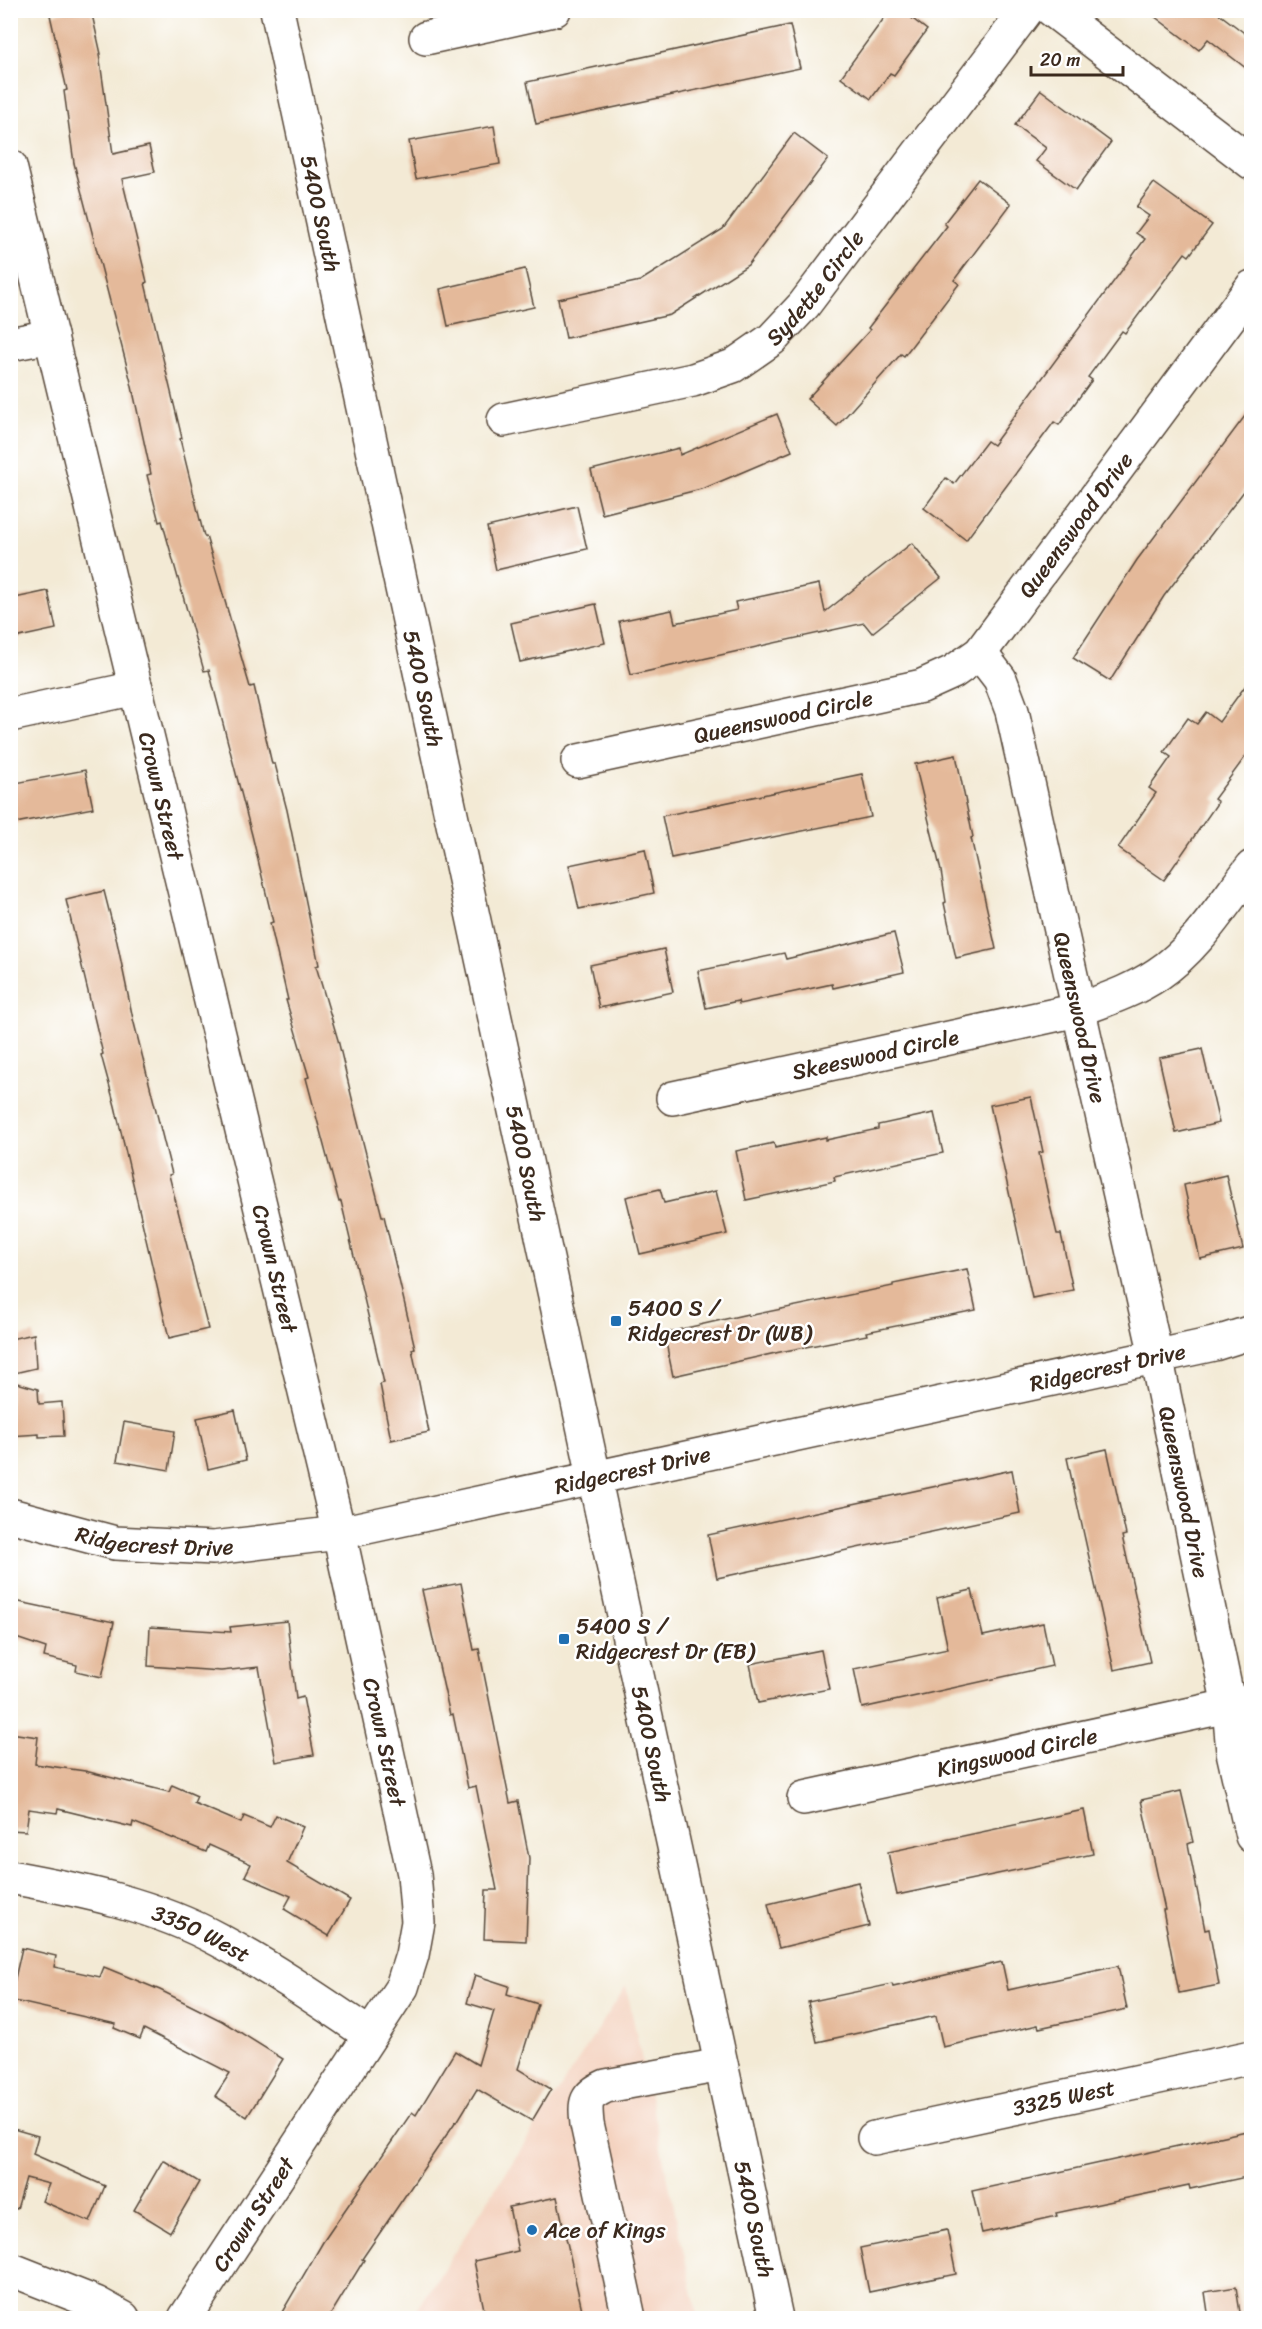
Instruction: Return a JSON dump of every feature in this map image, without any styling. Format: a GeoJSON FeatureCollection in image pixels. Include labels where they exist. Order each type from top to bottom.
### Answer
{"type":"FeatureCollection","features":[{"type":"Feature","properties":{"kind":"street","name":"5400 South"},"geometry":{"type":"LineString","coordinates":[[277,10],[776,2319]]}},
{"type":"Feature","properties":{"kind":"street"},"geometry":{"type":"LineString","coordinates":[[426,38],[554,10]]}},
{"type":"Feature","properties":{"kind":"street","name":"Sydette Circle"},"geometry":{"type":"LineString","coordinates":[[504,420],[693,380],[733,366],[772,339],[804,305],[1027,10]]}},
{"type":"Feature","properties":{"kind":"street"},"geometry":{"type":"LineString","coordinates":[[1052,10],[1251,163]]}},
{"type":"Feature","properties":{"kind":"street","name":"Crown Street"},"geometry":{"type":"LineString","coordinates":[[10,166],[339,1533],[414,1874],[418,1922],[412,1955],[402,1987],[185,2319]]}},
{"type":"Feature","properties":{"kind":"street","name":"Queenswood Drive"},"geometry":{"type":"LineString","coordinates":[[1251,287],[980,653],[1000,679],[1012,711],[1156,1356],[1240,1703],[1233,1752],[1251,1836]]}},
{"type":"Feature","properties":{"kind":"street"},"geometry":{"type":"LineString","coordinates":[[10,344],[51,336]]}},
{"type":"Feature","properties":{"kind":"street","name":"Queenswood Circle"},"geometry":{"type":"LineString","coordinates":[[578,761],[922,686],[953,672],[980,653]]}},
{"type":"Feature","properties":{"kind":"street"},"geometry":{"type":"LineString","coordinates":[[10,715],[136,688]]}},
{"type":"Feature","properties":{"kind":"street","name":"Skeeswood Circle"},"geometry":{"type":"LineString","coordinates":[[673,1098],[1078,1010],[1127,992],[1158,974],[1190,947],[1251,867]]}},
{"type":"Feature","properties":{"kind":"street","name":"Ridgecrest Drive"},"geometry":{"type":"LineString","coordinates":[[10,1515],[115,1544],[213,1548],[339,1533],[1214,1344],[1251,1332]]}},
{"type":"Feature","properties":{"kind":"street","name":"Kingswood Circle"},"geometry":{"type":"LineString","coordinates":[[804,1798],[1240,1703]]}},
{"type":"Feature","properties":{"kind":"street","name":"3350 West"},"geometry":{"type":"LineString","coordinates":[[10,1877],[86,1891],[153,1912],[218,1939],[298,1986],[370,2035]]}},
{"type":"Feature","properties":{"kind":"street","name":"3325 West"},"geometry":{"type":"LineString","coordinates":[[874,2138],[1251,2057]]}},
{"type":"Feature","properties":{"kind":"street"},"geometry":{"type":"LineString","coordinates":[[629,2319],[586,2124],[587,2098],[606,2086],[722,2065]]}},
{"type":"Feature","properties":{"kind":"street"},"geometry":{"type":"LineString","coordinates":[[10,2269],[96,2303],[123,2319]]}},
{"type":"Feature","properties":{"kind":"shaded area"},"geometry":{"type":"Polygon","coordinates":[[[626,1986],[698,2318],[412,2318],[626,1986]]]}},
{"type":"Feature","properties":{"kind":"building"},"geometry":{"type":"Polygon","coordinates":[[[70,10],[91,10],[101,54],[99,54],[113,154],[149,146],[155,172],[122,179],[204,536],[206,536],[250,687],[254,686],[272,764],[275,764],[287,810],[319,965],[316,966],[338,1040],[382,1216],[384,1216],[415,1348],[412,1349],[429,1432],[391,1440],[380,1384],[384,1383],[341,1201],[339,1202],[306,1078],[309,1077],[286,1000],[288,1000],[270,923],[273,922],[252,835],[209,670],[204,671],[147,475],[151,474],[131,382],[74,163],[64,91],[67,90],[50,15],[70,10]]]}},
{"type":"Feature","properties":{"kind":"building"},"geometry":{"type":"Polygon","coordinates":[[[890,10],[901,10],[927,30],[894,75],[890,73],[871,99],[841,77],[890,10]]]}},
{"type":"Feature","properties":{"kind":"building"},"geometry":{"type":"Polygon","coordinates":[[[1146,10],[1214,10],[1251,38],[1251,72],[1208,39],[1199,50],[1146,10]]]}},
{"type":"Feature","properties":{"kind":"building"},"geometry":{"type":"Polygon","coordinates":[[[790,25],[800,68],[536,124],[527,82],[790,25]]]}},
{"type":"Feature","properties":{"kind":"building"},"geometry":{"type":"Polygon","coordinates":[[[1041,90],[1111,142],[1076,190],[1036,161],[1046,148],[1015,125],[1041,90]]]}},
{"type":"Feature","properties":{"kind":"building"},"geometry":{"type":"Polygon","coordinates":[[[494,126],[500,164],[416,179],[409,141],[494,126]]]}},
{"type":"Feature","properties":{"kind":"building"},"geometry":{"type":"Polygon","coordinates":[[[794,133],[828,159],[748,265],[670,315],[566,338],[558,299],[640,281],[723,229],[794,133]]]}},
{"type":"Feature","properties":{"kind":"building"},"geometry":{"type":"Polygon","coordinates":[[[978,179],[1011,204],[954,280],[959,284],[904,356],[901,354],[837,426],[807,399],[870,330],[868,328],[947,226],[944,223],[978,179]]]}},
{"type":"Feature","properties":{"kind":"building"},"geometry":{"type":"Polygon","coordinates":[[[1154,183],[1212,225],[1189,256],[1185,253],[1125,333],[1122,331],[1088,377],[1092,380],[1059,425],[1054,422],[966,540],[924,508],[946,478],[954,484],[987,441],[993,445],[1145,239],[1136,233],[1149,216],[1136,207],[1154,183]]]}},
{"type":"Feature","properties":{"kind":"building"},"geometry":{"type":"Polygon","coordinates":[[[525,269],[534,307],[448,326],[440,289],[525,269]]]}},
{"type":"Feature","properties":{"kind":"building"},"geometry":{"type":"Polygon","coordinates":[[[1251,408],[1251,482],[1164,596],[1110,681],[1073,658],[1137,560],[1251,408]]]}},
{"type":"Feature","properties":{"kind":"building"},"geometry":{"type":"Polygon","coordinates":[[[777,414],[792,451],[705,488],[602,514],[591,470],[679,448],[680,455],[777,414]]]}},
{"type":"Feature","properties":{"kind":"building"},"geometry":{"type":"Polygon","coordinates":[[[577,506],[587,549],[496,570],[487,527],[577,506]]]}},
{"type":"Feature","properties":{"kind":"building"},"geometry":{"type":"Polygon","coordinates":[[[912,543],[941,578],[872,633],[864,623],[631,675],[619,621],[672,610],[675,623],[737,610],[735,602],[819,584],[825,612],[912,543]]]}},
{"type":"Feature","properties":{"kind":"building"},"geometry":{"type":"Polygon","coordinates":[[[48,591],[56,629],[10,639],[10,599],[48,591]]]}},
{"type":"Feature","properties":{"kind":"building"},"geometry":{"type":"Polygon","coordinates":[[[596,604],[605,643],[520,662],[511,623],[596,604]]]}},
{"type":"Feature","properties":{"kind":"building"},"geometry":{"type":"Polygon","coordinates":[[[1251,678],[1251,749],[1214,799],[1218,802],[1164,880],[1118,848],[1156,793],[1149,788],[1171,757],[1164,752],[1188,718],[1197,724],[1206,712],[1219,722],[1251,678]]]}},
{"type":"Feature","properties":{"kind":"building"},"geometry":{"type":"Polygon","coordinates":[[[956,755],[973,837],[971,838],[996,949],[956,958],[944,903],[946,902],[941,871],[915,764],[956,755]]]}},
{"type":"Feature","properties":{"kind":"building"},"geometry":{"type":"Polygon","coordinates":[[[85,770],[93,808],[10,824],[10,784],[85,770]]]}},
{"type":"Feature","properties":{"kind":"building"},"geometry":{"type":"Polygon","coordinates":[[[862,774],[871,817],[671,858],[662,816],[862,774]]]}},
{"type":"Feature","properties":{"kind":"building"},"geometry":{"type":"Polygon","coordinates":[[[645,849],[654,893],[579,909],[569,865],[645,849]]]}},
{"type":"Feature","properties":{"kind":"building"},"geometry":{"type":"Polygon","coordinates":[[[104,891],[172,1174],[169,1175],[208,1329],[169,1338],[66,900],[104,891]]]}},
{"type":"Feature","properties":{"kind":"building"},"geometry":{"type":"Polygon","coordinates":[[[894,933],[904,972],[833,988],[832,984],[739,1004],[738,1001],[706,1008],[698,971],[784,953],[786,959],[894,933]]]}},
{"type":"Feature","properties":{"kind":"building"},"geometry":{"type":"Polygon","coordinates":[[[664,949],[673,992],[599,1008],[590,965],[664,949]]]}},
{"type":"Feature","properties":{"kind":"building"},"geometry":{"type":"Polygon","coordinates":[[[1202,1049],[1219,1123],[1176,1133],[1159,1058],[1202,1049]]]}},
{"type":"Feature","properties":{"kind":"building"},"geometry":{"type":"Polygon","coordinates":[[[1031,1097],[1043,1152],[1039,1153],[1050,1205],[1057,1234],[1061,1234],[1073,1290],[1032,1298],[990,1105],[1031,1097]]]}},
{"type":"Feature","properties":{"kind":"building"},"geometry":{"type":"Polygon","coordinates":[[[934,1113],[943,1153],[834,1177],[835,1181],[746,1200],[736,1151],[774,1143],[775,1148],[826,1137],[826,1140],[878,1129],[878,1125],[934,1113]]]}},
{"type":"Feature","properties":{"kind":"building"},"geometry":{"type":"Polygon","coordinates":[[[1226,1175],[1243,1249],[1200,1259],[1184,1185],[1226,1175]]]}},
{"type":"Feature","properties":{"kind":"building"},"geometry":{"type":"Polygon","coordinates":[[[660,1189],[664,1203],[716,1191],[727,1234],[640,1254],[626,1197],[660,1189]]]}},
{"type":"Feature","properties":{"kind":"building"},"geometry":{"type":"Polygon","coordinates":[[[967,1269],[976,1310],[866,1332],[867,1335],[673,1376],[664,1333],[967,1269]]]}},
{"type":"Feature","properties":{"kind":"building"},"geometry":{"type":"Polygon","coordinates":[[[34,1334],[36,1368],[10,1374],[10,1339],[34,1334]]]}},
{"type":"Feature","properties":{"kind":"building"},"geometry":{"type":"Polygon","coordinates":[[[10,1381],[38,1389],[39,1404],[62,1402],[64,1436],[39,1437],[39,1434],[10,1436],[10,1381]]]}},
{"type":"Feature","properties":{"kind":"building"},"geometry":{"type":"Polygon","coordinates":[[[235,1410],[246,1460],[208,1469],[197,1418],[235,1410]]]}},
{"type":"Feature","properties":{"kind":"building"},"geometry":{"type":"Polygon","coordinates":[[[124,1422],[175,1431],[169,1470],[117,1461],[124,1422]]]}},
{"type":"Feature","properties":{"kind":"building"},"geometry":{"type":"Polygon","coordinates":[[[1107,1449],[1126,1535],[1122,1536],[1150,1662],[1114,1670],[1067,1458],[1107,1449]]]}},
{"type":"Feature","properties":{"kind":"building"},"geometry":{"type":"Polygon","coordinates":[[[1012,1470],[1020,1513],[717,1578],[708,1535],[1012,1470]]]}},
{"type":"Feature","properties":{"kind":"building"},"geometry":{"type":"Polygon","coordinates":[[[461,1583],[474,1650],[479,1649],[510,1803],[518,1801],[529,1858],[526,1941],[484,1939],[486,1890],[497,1890],[476,1786],[468,1788],[453,1714],[450,1715],[422,1590],[461,1583]]]}},
{"type":"Feature","properties":{"kind":"building"},"geometry":{"type":"Polygon","coordinates":[[[972,1590],[983,1636],[1043,1623],[1052,1666],[862,1708],[854,1669],[948,1649],[937,1598],[972,1590]]]}},
{"type":"Feature","properties":{"kind":"building"},"geometry":{"type":"Polygon","coordinates":[[[10,1600],[114,1622],[102,1677],[76,1671],[77,1665],[44,1657],[46,1648],[10,1636],[10,1600]]]}},
{"type":"Feature","properties":{"kind":"building"},"geometry":{"type":"Polygon","coordinates":[[[287,1621],[296,1699],[303,1697],[314,1755],[276,1762],[259,1667],[221,1671],[148,1666],[150,1627],[231,1632],[230,1627],[287,1621]]]}},
{"type":"Feature","properties":{"kind":"building"},"geometry":{"type":"Polygon","coordinates":[[[821,1650],[829,1689],[758,1703],[750,1664],[821,1650]]]}},
{"type":"Feature","properties":{"kind":"building"},"geometry":{"type":"Polygon","coordinates":[[[10,1733],[38,1737],[35,1764],[85,1771],[169,1792],[172,1785],[197,1796],[194,1803],[241,1823],[244,1816],[270,1827],[276,1815],[303,1827],[287,1863],[350,1900],[329,1936],[284,1909],[291,1896],[245,1876],[251,1864],[209,1845],[206,1852],[133,1822],[132,1827],[58,1809],[57,1813],[29,1809],[26,1831],[10,1830],[10,1733]]]}},
{"type":"Feature","properties":{"kind":"building"},"geometry":{"type":"Polygon","coordinates":[[[1181,1791],[1193,1842],[1188,1844],[1205,1930],[1209,1929],[1219,1985],[1179,1993],[1163,1910],[1165,1910],[1141,1800],[1181,1791]]]}},
{"type":"Feature","properties":{"kind":"building"},"geometry":{"type":"Polygon","coordinates":[[[1084,1810],[1093,1854],[897,1895],[888,1852],[1084,1810]]]}},
{"type":"Feature","properties":{"kind":"building"},"geometry":{"type":"Polygon","coordinates":[[[858,1882],[869,1926],[779,1948],[768,1904],[858,1882]]]}},
{"type":"Feature","properties":{"kind":"building"},"geometry":{"type":"Polygon","coordinates":[[[22,1948],[56,1956],[54,1967],[100,1977],[104,1967],[160,1990],[222,2021],[283,2059],[247,2117],[215,2096],[230,2073],[144,2029],[140,2039],[114,2028],[116,2024],[10,2000],[22,1948]]]}},
{"type":"Feature","properties":{"kind":"building"},"geometry":{"type":"Polygon","coordinates":[[[1002,1962],[1008,1990],[1118,1966],[1127,2009],[1039,2028],[1038,2025],[943,2047],[936,2016],[817,2042],[808,2002],[892,1984],[893,1987],[1002,1962]]]}},
{"type":"Feature","properties":{"kind":"building"},"geometry":{"type":"Polygon","coordinates":[[[475,1975],[509,1986],[507,1994],[538,2004],[518,2069],[551,2089],[532,2121],[477,2089],[457,2122],[362,2259],[364,2260],[328,2319],[278,2319],[323,2242],[412,2112],[416,2115],[455,2051],[478,2065],[494,2011],[467,2003],[475,1975]]]}},
{"type":"Feature","properties":{"kind":"building"},"geometry":{"type":"Polygon","coordinates":[[[10,2128],[38,2136],[33,2154],[105,2186],[90,2222],[42,2201],[49,2184],[26,2178],[17,2209],[10,2208],[10,2128]]]}},
{"type":"Feature","properties":{"kind":"building"},"geometry":{"type":"Polygon","coordinates":[[[1251,2130],[1251,2176],[1190,2189],[1189,2185],[1056,2213],[1057,2216],[982,2233],[972,2191],[1251,2130]]]}},
{"type":"Feature","properties":{"kind":"building"},"geometry":{"type":"Polygon","coordinates":[[[163,2160],[199,2182],[170,2232],[134,2210],[163,2160]]]}},
{"type":"Feature","properties":{"kind":"building"},"geometry":{"type":"Polygon","coordinates":[[[557,2197],[584,2319],[486,2319],[474,2261],[518,2251],[509,2207],[557,2197]]]}},
{"type":"Feature","properties":{"kind":"building"},"geometry":{"type":"Polygon","coordinates":[[[947,2230],[956,2274],[869,2292],[860,2248],[947,2230]]]}},
{"type":"Feature","properties":{"kind":"building"},"geometry":{"type":"Polygon","coordinates":[[[1236,2287],[1241,2319],[1209,2319],[1205,2292],[1236,2287]]]}},
{"type":"Feature","properties":{"kind":"place","name":"5400 S / Ridgecrest Dr (WB)"},"geometry":{"type":"Point","coordinates":[616,1321]}},
{"type":"Feature","properties":{"kind":"place","name":"5400 S / Ridgecrest Dr (EB)"},"geometry":{"type":"Point","coordinates":[564,1639]}},
{"type":"Feature","properties":{"kind":"place","name":"Ace of Kings"},"geometry":{"type":"Point","coordinates":[532,2230]}}]}
